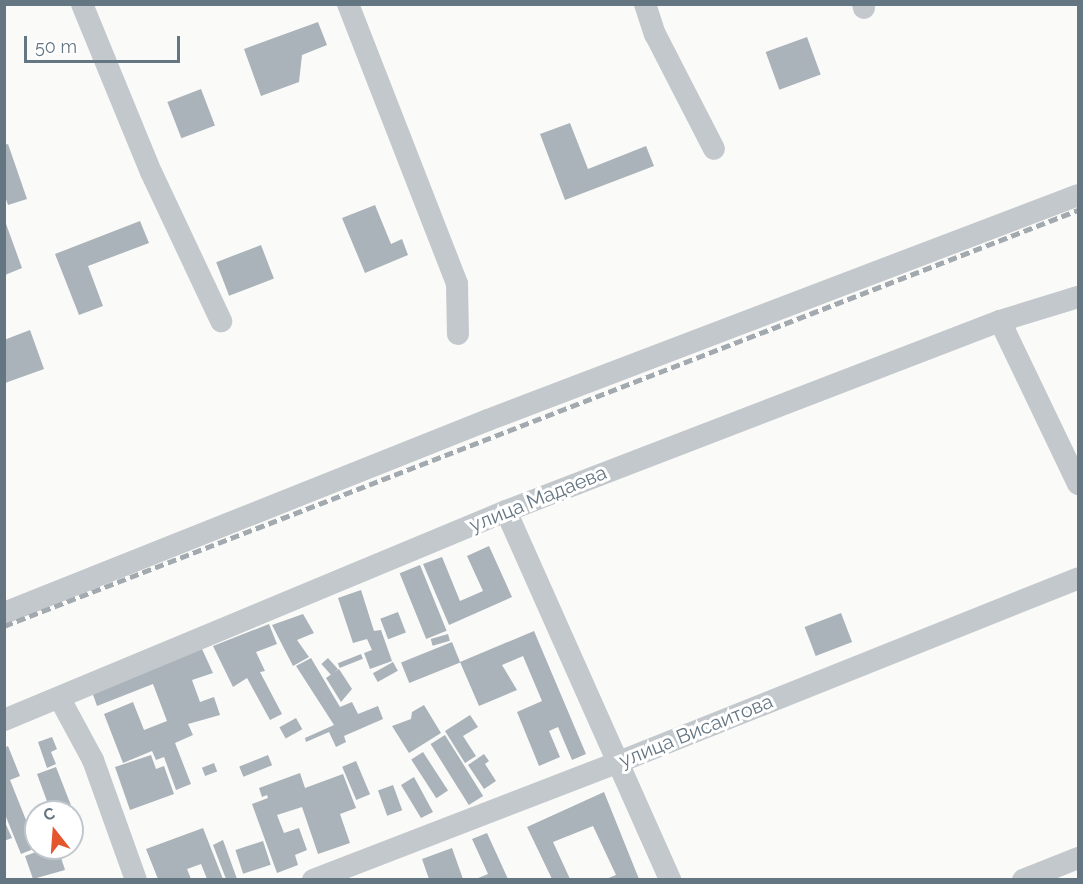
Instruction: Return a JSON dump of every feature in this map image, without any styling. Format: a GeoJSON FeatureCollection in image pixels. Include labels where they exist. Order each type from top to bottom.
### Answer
{"type":"FeatureCollection","features":[{"type":"Feature","properties":{"kind":"street"},"geometry":{"type":"LineString","coordinates":[[82,4],[151,172],[221,321]]}},
{"type":"Feature","properties":{"kind":"street"},"geometry":{"type":"LineString","coordinates":[[348,4],[457,284],[458,334]]}},
{"type":"Feature","properties":{"kind":"street"},"geometry":{"type":"LineString","coordinates":[[645,4],[655,34],[714,149]]}},
{"type":"Feature","properties":{"kind":"street"},"geometry":{"type":"LineString","coordinates":[[4,613],[488,420],[1078,195]]}},
{"type":"Feature","properties":{"kind":"street","name":"улица Мадаева"},"geometry":{"type":"LineString","coordinates":[[4,720],[60,699],[506,510],[1000,321],[1078,297]]}},
{"type":"Feature","properties":{"kind":"street"},"geometry":{"type":"LineString","coordinates":[[1000,321],[1078,484]]}},
{"type":"Feature","properties":{"kind":"street"},"geometry":{"type":"LineString","coordinates":[[506,510],[670,879]]}},
{"type":"Feature","properties":{"kind":"street","name":"улица Висаитова"},"geometry":{"type":"LineString","coordinates":[[313,879],[619,762],[1078,578]]}},
{"type":"Feature","properties":{"kind":"street"},"geometry":{"type":"LineString","coordinates":[[60,699],[93,760],[136,879]]}},
{"type":"Feature","properties":{"kind":"street"},"geometry":{"type":"LineString","coordinates":[[1023,879],[1078,858]]}},
{"type":"Feature","properties":{"kind":"building"},"geometry":{"type":"Polygon","coordinates":[[[318,22],[327,45],[302,55],[299,82],[261,96],[244,49],[318,22]]]}},
{"type":"Feature","properties":{"kind":"building"},"geometry":{"type":"Polygon","coordinates":[[[807,37],[821,75],[779,90],[766,52],[807,37]]]}},
{"type":"Feature","properties":{"kind":"building"},"geometry":{"type":"Polygon","coordinates":[[[201,89],[215,125],[181,138],[167,102],[201,89]]]}},
{"type":"Feature","properties":{"kind":"building"},"geometry":{"type":"Polygon","coordinates":[[[570,123],[588,169],[646,146],[654,166],[565,200],[540,134],[570,123]]]}},
{"type":"Feature","properties":{"kind":"building"},"geometry":{"type":"Polygon","coordinates":[[[8,144],[27,199],[8,205],[4,194],[4,145],[8,144]]]}},
{"type":"Feature","properties":{"kind":"building"},"geometry":{"type":"Polygon","coordinates":[[[375,205],[391,244],[402,239],[408,255],[365,273],[342,218],[375,205]]]}},
{"type":"Feature","properties":{"kind":"building"},"geometry":{"type":"Polygon","coordinates":[[[5,221],[22,268],[5,275],[4,272],[5,221]]]}},
{"type":"Feature","properties":{"kind":"building"},"geometry":{"type":"Polygon","coordinates":[[[140,221],[149,243],[88,266],[103,306],[79,315],[55,254],[140,221]]]}},
{"type":"Feature","properties":{"kind":"building"},"geometry":{"type":"Polygon","coordinates":[[[261,245],[274,279],[229,296],[216,262],[261,245]]]}},
{"type":"Feature","properties":{"kind":"building"},"geometry":{"type":"Polygon","coordinates":[[[30,330],[44,369],[5,383],[4,340],[30,330]]]}},
{"type":"Feature","properties":{"kind":"building"},"geometry":{"type":"Polygon","coordinates":[[[489,546],[512,597],[449,625],[423,564],[442,557],[460,601],[483,591],[467,556],[489,546]]]}},
{"type":"Feature","properties":{"kind":"building"},"geometry":{"type":"Polygon","coordinates":[[[420,565],[447,631],[426,639],[400,573],[420,565]]]}},
{"type":"Feature","properties":{"kind":"building"},"geometry":{"type":"Polygon","coordinates":[[[361,590],[374,631],[381,630],[392,661],[370,669],[364,653],[372,650],[367,639],[353,643],[338,598],[361,590]]]}},
{"type":"Feature","properties":{"kind":"building"},"geometry":{"type":"Polygon","coordinates":[[[398,612],[406,633],[388,639],[380,619],[398,612]]]}},
{"type":"Feature","properties":{"kind":"building"},"geometry":{"type":"Polygon","coordinates":[[[841,613],[852,642],[816,656],[805,627],[841,613]]]}},
{"type":"Feature","properties":{"kind":"building"},"geometry":{"type":"Polygon","coordinates":[[[303,614],[314,633],[297,640],[309,657],[293,666],[272,625],[303,614]]]}},
{"type":"Feature","properties":{"kind":"building"},"geometry":{"type":"Polygon","coordinates":[[[269,624],[277,644],[256,652],[265,671],[260,672],[282,714],[270,720],[247,678],[233,687],[213,646],[269,624]]]}},
{"type":"Feature","properties":{"kind":"building"},"geometry":{"type":"Polygon","coordinates":[[[534,631],[586,754],[572,760],[558,727],[549,731],[560,757],[539,766],[517,712],[542,701],[523,656],[502,665],[517,690],[479,706],[460,662],[534,631]]]}},
{"type":"Feature","properties":{"kind":"building"},"geometry":{"type":"Polygon","coordinates":[[[448,634],[450,641],[433,646],[431,639],[448,634]]]}},
{"type":"Feature","properties":{"kind":"building"},"geometry":{"type":"Polygon","coordinates":[[[452,642],[460,662],[409,683],[401,663],[452,642]]]}},
{"type":"Feature","properties":{"kind":"building"},"geometry":{"type":"Polygon","coordinates":[[[202,649],[213,673],[192,680],[200,702],[214,697],[220,715],[188,724],[193,735],[175,743],[191,784],[176,790],[164,757],[156,760],[152,751],[123,763],[104,714],[133,702],[144,730],[167,721],[153,684],[97,706],[91,689],[202,649]]]}},
{"type":"Feature","properties":{"kind":"building"},"geometry":{"type":"Polygon","coordinates":[[[361,654],[363,659],[340,668],[338,663],[361,654]]]}},
{"type":"Feature","properties":{"kind":"building"},"geometry":{"type":"Polygon","coordinates":[[[311,658],[340,707],[352,702],[358,714],[378,706],[383,719],[344,736],[346,742],[336,747],[329,732],[306,742],[305,738],[334,725],[296,666],[311,658]]]}},
{"type":"Feature","properties":{"kind":"building"},"geometry":{"type":"Polygon","coordinates":[[[328,658],[338,669],[331,675],[321,664],[328,658]]]}},
{"type":"Feature","properties":{"kind":"building"},"geometry":{"type":"Polygon","coordinates":[[[393,662],[398,671],[378,682],[373,673],[393,662]]]}},
{"type":"Feature","properties":{"kind":"building"},"geometry":{"type":"Polygon","coordinates":[[[339,669],[352,689],[341,702],[326,678],[339,669]]]}},
{"type":"Feature","properties":{"kind":"building"},"geometry":{"type":"Polygon","coordinates":[[[424,705],[441,733],[409,753],[392,726],[411,719],[412,712],[424,705]]]}},
{"type":"Feature","properties":{"kind":"building"},"geometry":{"type":"Polygon","coordinates":[[[470,715],[478,727],[463,736],[476,756],[465,763],[445,731],[470,715]]]}},
{"type":"Feature","properties":{"kind":"building"},"geometry":{"type":"Polygon","coordinates":[[[296,718],[302,729],[286,739],[279,727],[296,718]]]}},
{"type":"Feature","properties":{"kind":"building"},"geometry":{"type":"Polygon","coordinates":[[[445,735],[483,796],[469,805],[431,744],[445,735]]]}},
{"type":"Feature","properties":{"kind":"building"},"geometry":{"type":"Polygon","coordinates":[[[52,737],[57,749],[51,752],[56,764],[47,768],[38,742],[52,737]]]}},
{"type":"Feature","properties":{"kind":"building"},"geometry":{"type":"Polygon","coordinates":[[[8,746],[20,776],[10,780],[24,815],[24,853],[21,854],[4,812],[4,748],[8,746]]]}},
{"type":"Feature","properties":{"kind":"building"},"geometry":{"type":"Polygon","coordinates":[[[423,752],[448,791],[436,798],[411,760],[423,752]]]}},
{"type":"Feature","properties":{"kind":"building"},"geometry":{"type":"Polygon","coordinates":[[[484,754],[489,761],[485,764],[496,781],[484,789],[468,765],[484,754]]]}},
{"type":"Feature","properties":{"kind":"building"},"geometry":{"type":"Polygon","coordinates":[[[151,755],[156,769],[164,766],[174,794],[130,810],[115,767],[151,755]]]}},
{"type":"Feature","properties":{"kind":"building"},"geometry":{"type":"Polygon","coordinates":[[[268,755],[272,765],[243,777],[239,767],[268,755]]]}},
{"type":"Feature","properties":{"kind":"building"},"geometry":{"type":"Polygon","coordinates":[[[356,761],[370,794],[356,800],[342,767],[356,761]]]}},
{"type":"Feature","properties":{"kind":"building"},"geometry":{"type":"Polygon","coordinates":[[[214,763],[217,771],[205,776],[202,768],[214,763]]]}},
{"type":"Feature","properties":{"kind":"building"},"geometry":{"type":"Polygon","coordinates":[[[56,767],[69,800],[47,800],[37,774],[56,767]]]}},
{"type":"Feature","properties":{"kind":"building"},"geometry":{"type":"Polygon","coordinates":[[[300,773],[305,788],[343,774],[356,808],[340,814],[350,843],[318,854],[302,807],[277,815],[284,833],[299,828],[307,850],[295,855],[298,865],[277,873],[252,804],[268,798],[267,795],[262,797],[259,788],[300,773]]]}},
{"type":"Feature","properties":{"kind":"building"},"geometry":{"type":"Polygon","coordinates":[[[414,777],[433,812],[421,818],[401,785],[414,777]]]}},
{"type":"Feature","properties":{"kind":"building"},"geometry":{"type":"Polygon","coordinates":[[[393,785],[402,810],[387,816],[378,790],[393,785]]]}},
{"type":"Feature","properties":{"kind":"building"},"geometry":{"type":"Polygon","coordinates":[[[604,792],[639,879],[606,879],[616,875],[593,826],[553,842],[570,879],[552,879],[527,827],[604,792]]]}},
{"type":"Feature","properties":{"kind":"building"},"geometry":{"type":"Polygon","coordinates":[[[4,820],[12,838],[4,841],[4,820]]]}},
{"type":"Feature","properties":{"kind":"building"},"geometry":{"type":"Polygon","coordinates":[[[203,828],[223,879],[207,879],[201,864],[187,869],[191,879],[158,879],[146,849],[203,828]]]}},
{"type":"Feature","properties":{"kind":"building"},"geometry":{"type":"Polygon","coordinates":[[[487,833],[508,879],[476,879],[488,874],[472,839],[487,833]]]}},
{"type":"Feature","properties":{"kind":"building"},"geometry":{"type":"Polygon","coordinates":[[[223,840],[237,879],[226,879],[213,845],[223,840]]]}},
{"type":"Feature","properties":{"kind":"building"},"geometry":{"type":"Polygon","coordinates":[[[263,841],[271,865],[243,874],[235,850],[263,841]]]}},
{"type":"Feature","properties":{"kind":"building"},"geometry":{"type":"Polygon","coordinates":[[[452,848],[463,879],[429,879],[422,859],[452,848]]]}},
{"type":"Feature","properties":{"kind":"building"},"geometry":{"type":"Polygon","coordinates":[[[26,860],[62,860],[65,870],[33,879],[26,860]]]}},
{"type":"Feature","properties":{"kind":"railway"},"geometry":{"type":"LineString","coordinates":[[4,626],[1078,210]]}}]}
